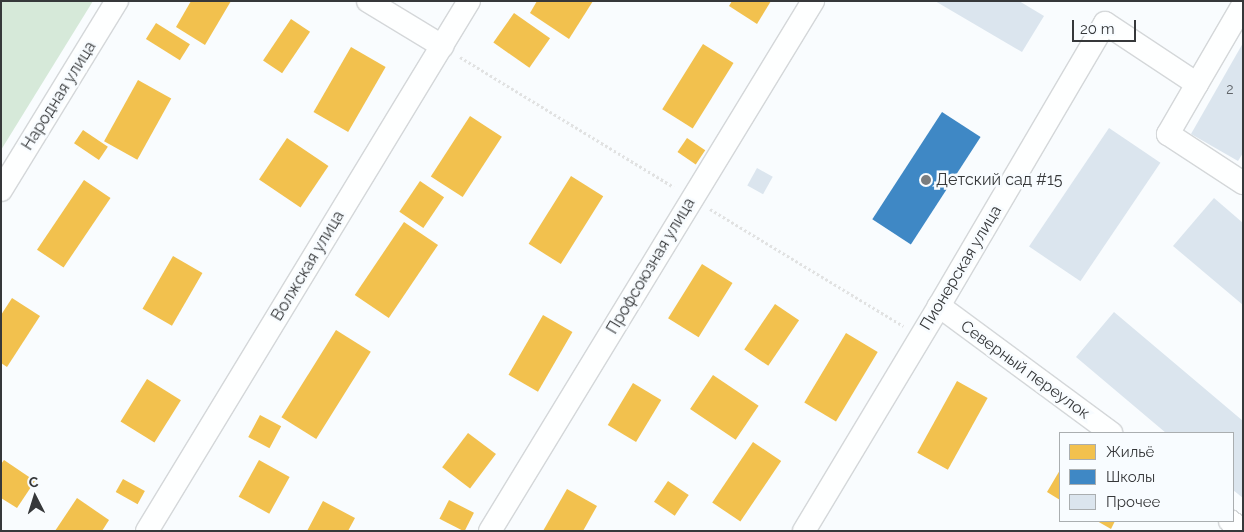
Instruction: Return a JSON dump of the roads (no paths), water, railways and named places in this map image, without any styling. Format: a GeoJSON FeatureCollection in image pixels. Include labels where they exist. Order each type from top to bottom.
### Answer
{"type":"FeatureCollection","features":[{"type":"Feature","properties":{"kind":"street","name":"Народная улица"},"geometry":{"type":"LineString","coordinates":[[1,190],[118,1]]}},
{"type":"Feature","properties":{"kind":"street"},"geometry":{"type":"LineString","coordinates":[[368,1],[442,46]]}},
{"type":"Feature","properties":{"kind":"street","name":"Волжская улица"},"geometry":{"type":"LineString","coordinates":[[147,531],[469,1]]}},
{"type":"Feature","properties":{"kind":"street","name":"Профсоюзная улица"},"geometry":{"type":"LineString","coordinates":[[490,531],[813,1]]}},
{"type":"Feature","properties":{"kind":"street"},"geometry":{"type":"LineString","coordinates":[[1243,5],[1168,134],[1243,183]]}},
{"type":"Feature","properties":{"kind":"street","name":"Пионерская улица"},"geometry":{"type":"LineString","coordinates":[[804,531],[1105,23],[1197,84]]}},
{"type":"Feature","properties":{"kind":"street","name":"Северный переулок"},"geometry":{"type":"LineString","coordinates":[[939,306],[1110,432]]}},
{"type":"Feature","properties":{"kind":"street"},"geometry":{"type":"LineString","coordinates":[[1231,522],[1243,530]]}},
{"type":"Feature","properties":{"kind":"place","name":"Детский сад #15"},"geometry":{"type":"Point","coordinates":[926,180]}}]}
